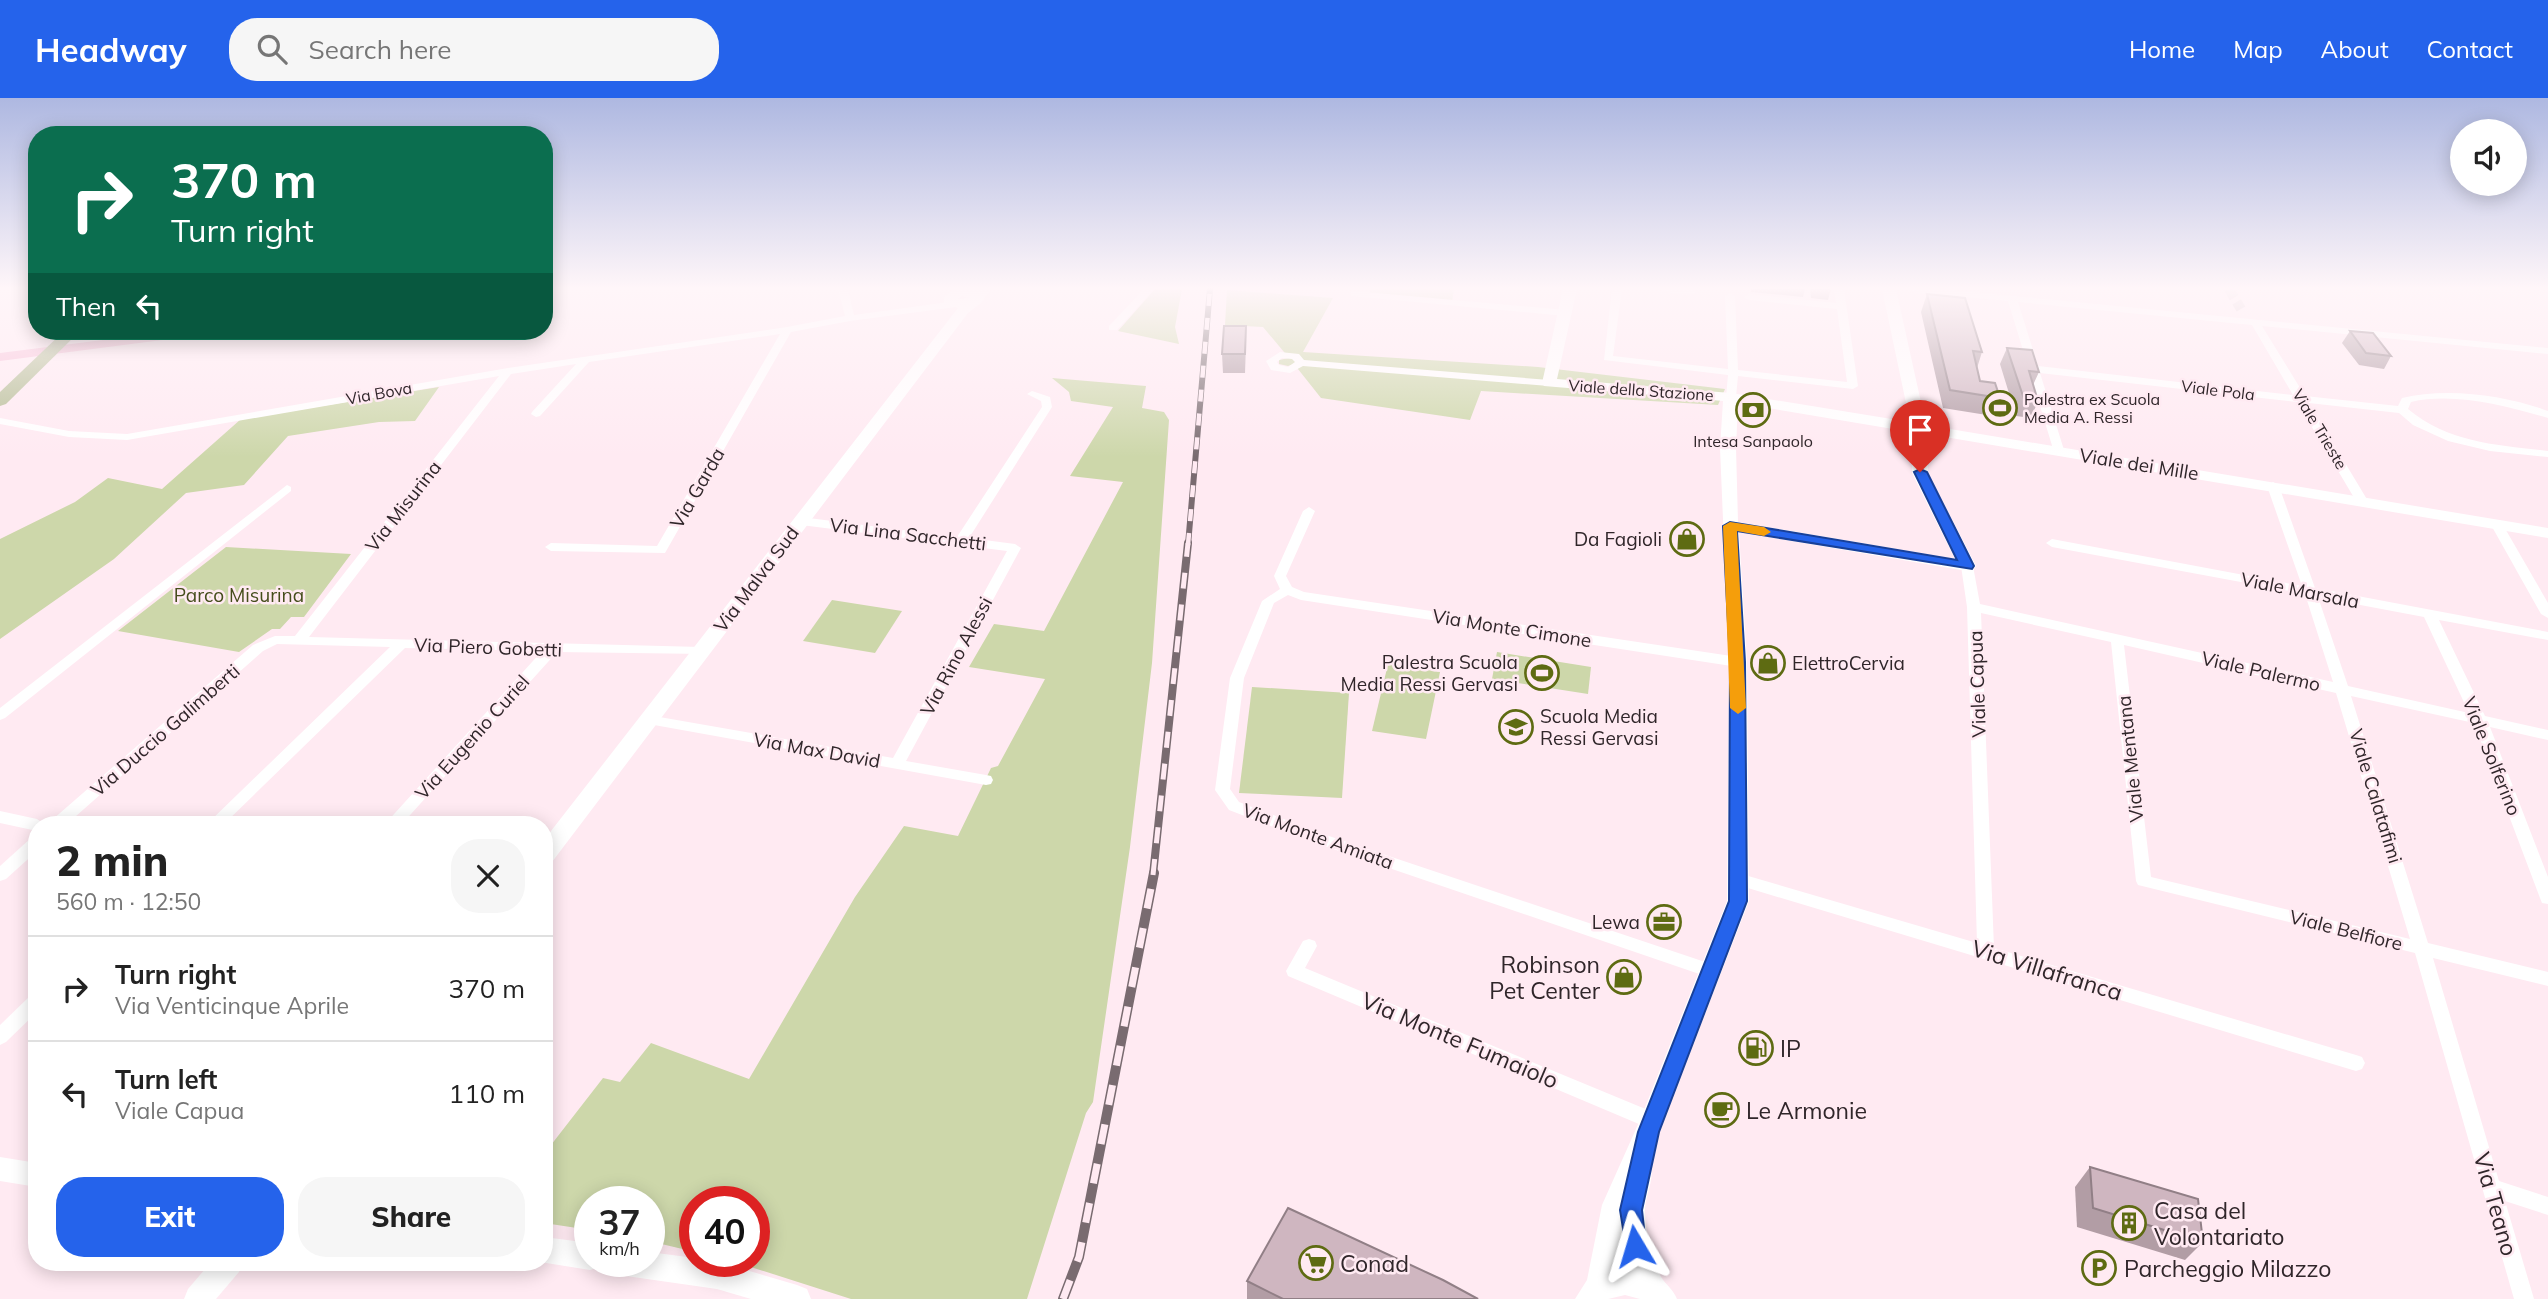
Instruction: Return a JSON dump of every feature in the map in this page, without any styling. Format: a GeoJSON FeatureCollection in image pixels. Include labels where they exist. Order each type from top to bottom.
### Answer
{"type":"FeatureCollection","features":[{"type":"Feature","properties":{"kind":"main road"},"geometry":{"type":"LineString","coordinates":[[0,401],[57,345]]}},
{"type":"Feature","properties":{"kind":"street","name":"Via Bova"},"geometry":{"type":"LineString","coordinates":[[0,421],[69,434],[127,437],[508,371],[686,345]]}},
{"type":"Feature","properties":{"kind":"street","name":"Via Garda"},"geometry":{"type":"LineString","coordinates":[[551,547],[661,551],[778,345]]}},
{"type":"Feature","properties":{"kind":"street","name":"Via Malva Sud"},"geometry":{"type":"LineString","coordinates":[[553,844],[801,521],[932,345]]}},
{"type":"Feature","properties":{"kind":"street"},"geometry":{"type":"LineString","coordinates":[[1549,383],[1558,345]]}},
{"type":"Feature","properties":{"kind":"street"},"geometry":{"type":"LineString","coordinates":[[1610,345],[1608,358],[1853,386],[1847,345]]}},
{"type":"Feature","properties":{"kind":"street"},"geometry":{"type":"LineString","coordinates":[[1594,1293],[1615,1205],[1651,1126],[1738,901],[1738,662],[1728,448],[1731,345]]}},
{"type":"Feature","properties":{"kind":"street","name":"Viale Capua"},"geometry":{"type":"LineString","coordinates":[[1901,345],[1919,427],[1920,472],[1967,566],[1974,607],[1986,951]]}},
{"type":"Feature","properties":{"kind":"street"},"geometry":{"type":"LineString","coordinates":[[2026,345],[2059,450]]}},
{"type":"Feature","properties":{"kind":"street","name":"Viale Trieste"},"geometry":{"type":"LineString","coordinates":[[2267,345],[2304,400],[2362,501]]}},
{"type":"Feature","properties":{"kind":"street"},"geometry":{"type":"LineString","coordinates":[[2487,345],[2548,351]]}},
{"type":"Feature","properties":{"kind":"street"},"geometry":{"type":"LineString","coordinates":[[536,414],[585,360]]}},
{"type":"Feature","properties":{"kind":"street","name":"Viale della Stazione"},"geometry":{"type":"LineString","coordinates":[[1301,363],[1731,397]]}},
{"type":"Feature","properties":{"kind":"street","name":"Viale Pola"},"geometry":{"type":"LineString","coordinates":[[2034,369],[2402,410]]}},
{"type":"Feature","properties":{"kind":"street","name":"Via Misurina"},"geometry":{"type":"LineString","coordinates":[[298,641],[508,371]]}},
{"type":"Feature","properties":{"kind":"street"},"geometry":{"type":"LineString","coordinates":[[961,541],[1047,407],[1046,399],[1032,394]]}},
{"type":"Feature","properties":{"kind":"street"},"geometry":{"type":"LineString","coordinates":[[2548,415],[2493,403],[2419,395],[2406,400],[2402,410],[2415,423],[2440,436],[2466,443],[2548,454]]}},
{"type":"Feature","properties":{"kind":"street","name":"Viale dei Mille"},"geometry":{"type":"LineString","coordinates":[[1731,397],[2548,533]]}},
{"type":"Feature","properties":{"kind":"street","name":"Viale Calatafimi"},"geometry":{"type":"LineString","coordinates":[[2273,486],[2343,690],[2470,1110]]}},
{"type":"Feature","properties":{"kind":"street"},"geometry":{"type":"LineString","coordinates":[[0,715],[287,489]]}},
{"type":"Feature","properties":{"kind":"street"},"geometry":{"type":"LineString","coordinates":[[1287,590],[1280,576],[1309,511]]}},
{"type":"Feature","properties":{"kind":"street","name":"Via Lina Sacchetti"},"geometry":{"type":"LineString","coordinates":[[801,521],[1015,548]]}},
{"type":"Feature","properties":{"kind":"street"},"geometry":{"type":"LineString","coordinates":[[2497,525],[2548,614]]}},
{"type":"Feature","properties":{"kind":"street"},"geometry":{"type":"LineString","coordinates":[[1730,526],[1967,566]]}},
{"type":"Feature","properties":{"kind":"street","name":"Viale Marsala"},"geometry":{"type":"LineString","coordinates":[[2052,543],[2548,636]]}},
{"type":"Feature","properties":{"kind":"street","name":"Via Rino Alessi"},"geometry":{"type":"LineString","coordinates":[[897,764],[1015,548]]}},
{"type":"Feature","properties":{"kind":"street","name":"Via Monte Cimone"},"geometry":{"type":"LineString","coordinates":[[1287,590],[1301,596],[1738,662]]}},
{"type":"Feature","properties":{"kind":"street","name":"Via Monte Amiata"},"geometry":{"type":"LineString","coordinates":[[1287,590],[1268,601],[1237,678],[1222,790],[1234,806],[1315,837],[1711,971]]}},
{"type":"Feature","properties":{"kind":"street","name":"Viale Palermo"},"geometry":{"type":"LineString","coordinates":[[1974,607],[2548,735]]}},
{"type":"Feature","properties":{"kind":"street","name":"Viale Solferino"},"geometry":{"type":"LineString","coordinates":[[2430,615],[2480,720],[2548,898]]}},
{"type":"Feature","properties":{"kind":"street","name":"Viale Mentana"},"geometry":{"type":"LineString","coordinates":[[2117,638],[2144,881]]}},
{"type":"Feature","properties":{"kind":"street","name":"Via Piero Gobetti"},"geometry":{"type":"LineString","coordinates":[[275,640],[701,651]]}},
{"type":"Feature","properties":{"kind":"street","name":"Via Duccio Galimberti"},"geometry":{"type":"LineString","coordinates":[[66,816],[258,648],[275,640]]}},
{"type":"Feature","properties":{"kind":"street"},"geometry":{"type":"LineString","coordinates":[[223,816],[401,644]]}},
{"type":"Feature","properties":{"kind":"street","name":"Via Eugenio Curiel"},"geometry":{"type":"LineString","coordinates":[[400,816],[552,649]]}},
{"type":"Feature","properties":{"kind":"street","name":"Via Max David"},"geometry":{"type":"LineString","coordinates":[[648,720],[986,780]]}},
{"type":"Feature","properties":{"kind":"street"},"geometry":{"type":"LineString","coordinates":[[0,817],[28,822]]}},
{"type":"Feature","properties":{"kind":"street"},"geometry":{"type":"LineString","coordinates":[[0,874],[28,850]]}},
{"type":"Feature","properties":{"kind":"street","name":"Via Villafranca"},"geometry":{"type":"LineString","coordinates":[[1738,879],[2356,1063]]}},
{"type":"Feature","properties":{"kind":"street","name":"Viale Belfiore"},"geometry":{"type":"LineString","coordinates":[[2144,881],[2548,979]]}},
{"type":"Feature","properties":{"kind":"street","name":"Via Monte Fumaiolo"},"geometry":{"type":"LineString","coordinates":[[1309,946],[1294,971],[1651,1126]]}},
{"type":"Feature","properties":{"kind":"street"},"geometry":{"type":"LineString","coordinates":[[0,1037],[28,1009]]}},
{"type":"Feature","properties":{"kind":"street","name":"Via Teano"},"geometry":{"type":"LineString","coordinates":[[2470,1110],[2524,1299]]}},
{"type":"Feature","properties":{"kind":"street"},"geometry":{"type":"LineString","coordinates":[[1651,1126],[1631,1210],[1635,1246],[1658,1294]]}},
{"type":"Feature","properties":{"kind":"street"},"geometry":{"type":"LineString","coordinates":[[0,1169],[28,1174]]}},
{"type":"Feature","properties":{"kind":"street"},"geometry":{"type":"LineString","coordinates":[[2490,1187],[2548,1206]]}},
{"type":"Feature","properties":{"kind":"street"},"geometry":{"type":"LineString","coordinates":[[553,1251],[574,1254]]}},
{"type":"Feature","properties":{"kind":"street"},"geometry":{"type":"LineString","coordinates":[[665,1268],[717,1275],[797,1299]]}},
{"type":"Feature","properties":{"kind":"street"},"geometry":{"type":"LineString","coordinates":[[198,1299],[221,1271]]}},
{"type":"Feature","properties":{"kind":"street"},"geometry":{"type":"LineString","coordinates":[[1594,1293],[1625,1280],[1658,1294]]}},
{"type":"Feature","properties":{"kind":"green space"},"geometry":{"type":"Polygon","coordinates":[[[1278,345],[1307,345],[1303,352],[1538,367],[1725,389],[1718,405],[1481,391],[1470,420],[1321,398],[1294,364],[1279,364],[1279,360],[1289,358],[1278,345]]]}},
{"type":"Feature","properties":{"kind":"green space"},"geometry":{"type":"Polygon","coordinates":[[[1052,378],[1146,386],[1142,408],[1164,412],[1169,420],[1152,663],[1130,847],[1093,1102],[1086,1113],[1027,1299],[851,1299],[770,1273],[770,1186],[679,1186],[679,1248],[665,1245],[665,1186],[574,1186],[574,1228],[553,1224],[553,1142],[603,1078],[620,1082],[651,1043],[749,1079],[855,897],[904,826],[958,836],[991,768],[998,766],[1045,679],[969,667],[994,624],[1044,631],[1123,482],[1070,476],[1113,407],[1071,401],[1069,392],[1052,378]]]}},
{"type":"Feature","properties":{"kind":"green space"},"geometry":{"type":"Polygon","coordinates":[[[439,387],[415,421],[379,422],[288,436],[244,485],[186,493],[114,559],[0,639],[0,539],[75,502],[108,478],[162,489],[241,419],[439,387]]]}},
{"type":"Feature","properties":{"kind":"green space","name":"Parco Misurina"},"geometry":{"type":"Polygon","coordinates":[[[226,547],[351,554],[304,617],[291,617],[280,629],[272,629],[239,652],[118,631],[226,547]]]}},
{"type":"Feature","properties":{"kind":"green space"},"geometry":{"type":"Polygon","coordinates":[[[832,600],[902,611],[875,653],[803,641],[832,600]]]}},
{"type":"Feature","properties":{"kind":"green space","name":"Palestra Scuola Media Ressi Gervasi"},"geometry":{"type":"Polygon","coordinates":[[[1497,652],[1591,667],[1588,694],[1492,679],[1497,652]]]}},
{"type":"Feature","properties":{"kind":"green space"},"geometry":{"type":"Polygon","coordinates":[[[1388,664],[1440,672],[1426,739],[1372,731],[1388,664]]]}},
{"type":"Feature","properties":{"kind":"green space"},"geometry":{"type":"Polygon","coordinates":[[[1252,687],[1349,693],[1342,798],[1239,793],[1252,687]]]}},
{"type":"Feature","properties":{"kind":"building"},"geometry":{"type":"Polygon","coordinates":[[[1223,345],[1245,345],[1245,354],[1222,354],[1223,345]]]}},
{"type":"Feature","properties":{"kind":"building"},"geometry":{"type":"Polygon","coordinates":[[[1939,345],[1980,345],[1982,352],[1973,351],[1980,381],[1995,383],[2000,398],[1950,390],[1939,345]]]}},
{"type":"Feature","properties":{"kind":"building"},"geometry":{"type":"Polygon","coordinates":[[[2360,345],[2382,345],[2391,356],[2366,353],[2360,345]]]}},
{"type":"Feature","properties":{"kind":"building"},"geometry":{"type":"Polygon","coordinates":[[[2007,348],[2032,350],[2039,372],[2029,371],[2038,401],[2024,399],[2007,348]]]}},
{"type":"Feature","properties":{"kind":"building"},"geometry":{"type":"Polygon","coordinates":[[[2090,1167],[2198,1199],[2203,1242],[2093,1208],[2090,1167]]]}},
{"type":"Feature","properties":{"kind":"building","name":"Conad"},"geometry":{"type":"Polygon","coordinates":[[[1288,1208],[1478,1299],[1283,1299],[1247,1281],[1288,1208]]]}},
{"type":"Feature","properties":{"kind":"waterway"},"geometry":{"type":"LineString","coordinates":[[0,357],[92,345]]}},
{"type":"Feature","properties":{"kind":"railway"},"geometry":{"type":"LineString","coordinates":[[1188,545],[1205,345]]}},
{"type":"Feature","properties":{"kind":"railway"},"geometry":{"type":"LineString","coordinates":[[1153,875],[1188,543]]}},
{"type":"Feature","properties":{"kind":"railway"},"geometry":{"type":"LineString","coordinates":[[1063,1299],[1079,1257],[1154,873]]}},
{"type":"Feature","properties":{"kind":"slow traffic"},"geometry":{"type":"LineString","coordinates":[[1738,708],[1730,526],[1764,532]]}},
{"type":"Feature","properties":{"kind":"place","name":"Palestra ex Scuola Media A. Ressi"},"geometry":{"type":"Point","coordinates":[2000,408]}},
{"type":"Feature","properties":{"kind":"place","name":"Intesa Sanpaolo"},"geometry":{"type":"Point","coordinates":[1753,410]}},
{"type":"Feature","properties":{"kind":"place","name":"Da Fagioli"},"geometry":{"type":"Point","coordinates":[1687,539]}},
{"type":"Feature","properties":{"kind":"place","name":"ElettroCervia"},"geometry":{"type":"Point","coordinates":[1768,663]}},
{"type":"Feature","properties":{"kind":"place","name":"Palestra Scuola Media Ressi Gervasi"},"geometry":{"type":"Point","coordinates":[1542,673]}},
{"type":"Feature","properties":{"kind":"place","name":"Scuola Media Ressi Gervasi"},"geometry":{"type":"Point","coordinates":[1516,727]}},
{"type":"Feature","properties":{"kind":"place","name":"Lewa"},"geometry":{"type":"Point","coordinates":[1664,922]}},
{"type":"Feature","properties":{"kind":"place","name":"Robinson Pet Center"},"geometry":{"type":"Point","coordinates":[1624,977]}},
{"type":"Feature","properties":{"kind":"place","name":"IP"},"geometry":{"type":"Point","coordinates":[1756,1048]}},
{"type":"Feature","properties":{"kind":"place","name":"Le Armonie"},"geometry":{"type":"Point","coordinates":[1722,1110]}},
{"type":"Feature","properties":{"kind":"place","name":"Casa del Volontariato"},"geometry":{"type":"Point","coordinates":[2129,1223]}},
{"type":"Feature","properties":{"kind":"place","name":"Conad"},"geometry":{"type":"Point","coordinates":[1316,1263]}},
{"type":"Feature","properties":{"kind":"place","name":"Parcheggio Milazzo"},"geometry":{"type":"Point","coordinates":[2099,1268]}},
{"type":"Feature","properties":{"kind":"route"},"geometry":{"type":"LineString","coordinates":[[1635,1246],[1631,1210],[1648,1132],[1738,901],[1738,662],[1730,526],[1967,566],[1920,472]]}}]}
